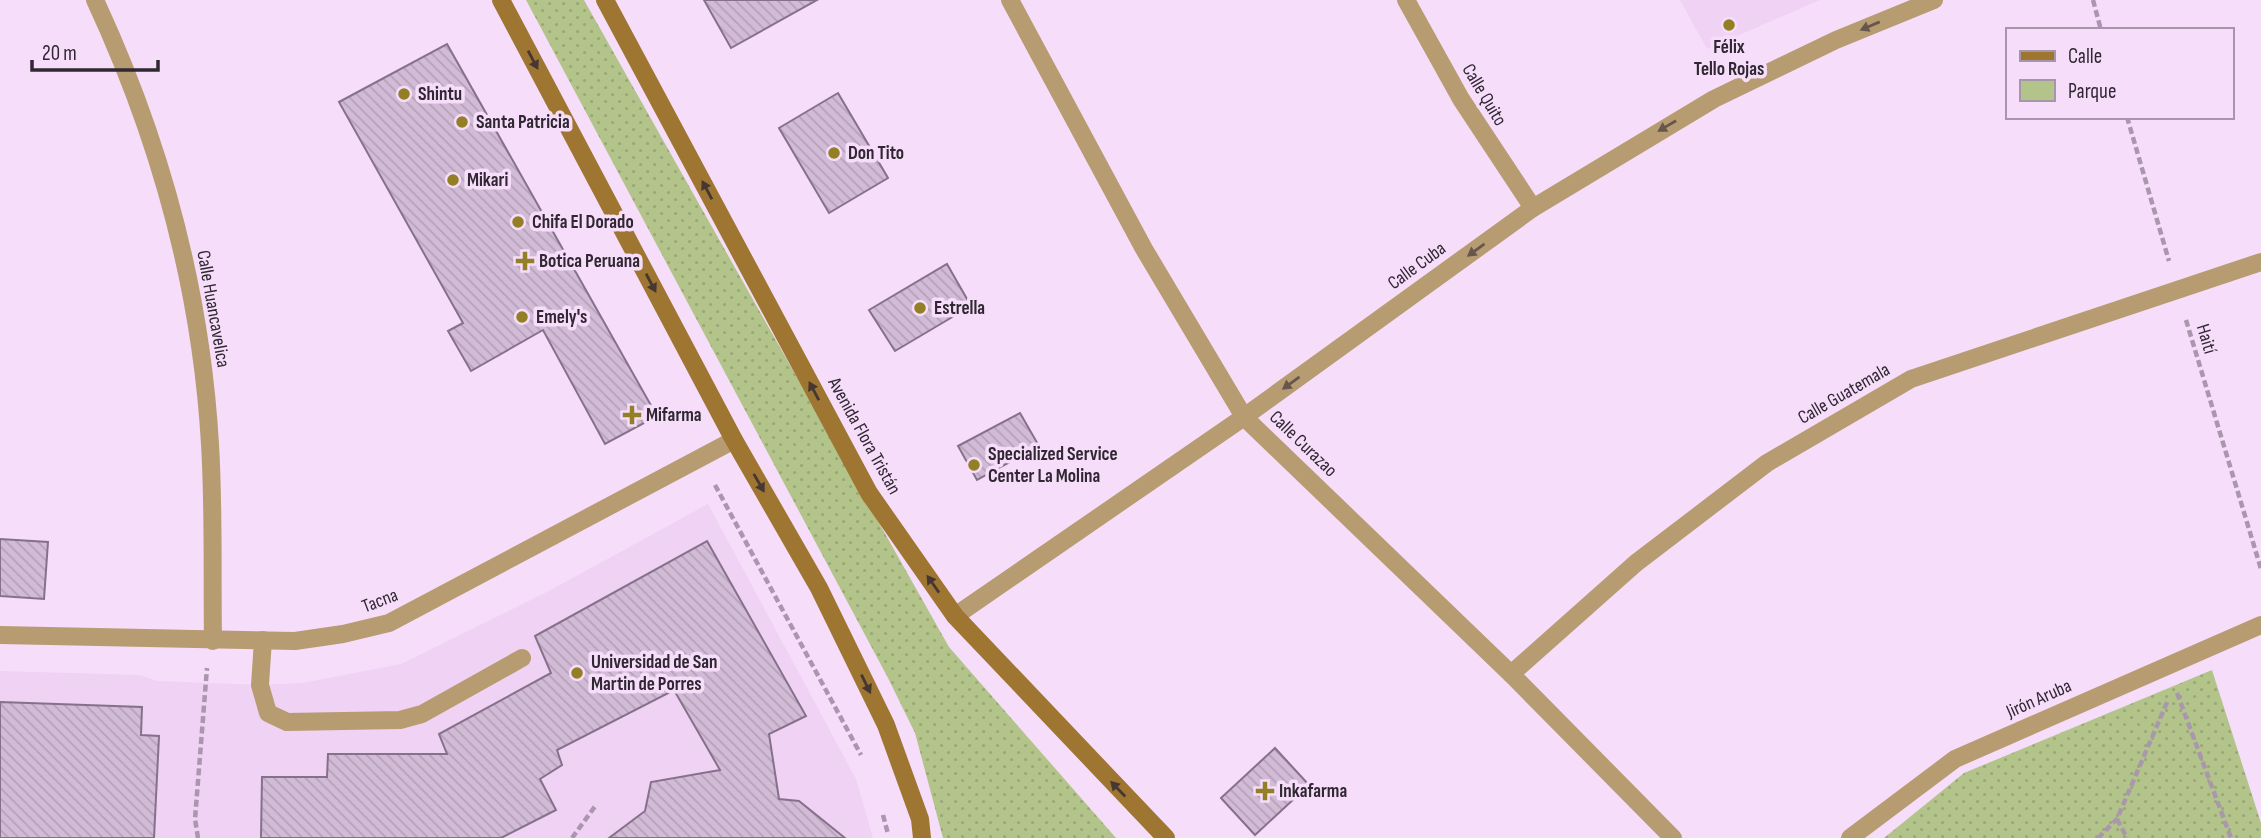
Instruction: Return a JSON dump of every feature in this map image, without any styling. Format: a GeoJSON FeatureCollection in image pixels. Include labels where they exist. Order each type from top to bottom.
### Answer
{"type":"FeatureCollection","features":[{"type":"Feature","properties":{"kind":"main road"},"geometry":{"type":"LineString","coordinates":[[501,0],[734,440],[819,589],[886,725],[920,819],[922,838]]}},
{"type":"Feature","properties":{"kind":"main road","name":"Avenida Flora Tristán"},"geometry":{"type":"LineString","coordinates":[[605,0],[869,493],[955,616],[1166,838]]}},
{"type":"Feature","properties":{"kind":"street","name":"Calle Huancavelica"},"geometry":{"type":"LineString","coordinates":[[95,0],[143,115],[166,190],[195,312],[210,443],[213,641]]}},
{"type":"Feature","properties":{"kind":"street","name":"Calle Curazao"},"geometry":{"type":"LineString","coordinates":[[1010,0],[1144,249],[1244,417],[1511,674],[1673,838]]}},
{"type":"Feature","properties":{"kind":"street","name":"Calle Quito"},"geometry":{"type":"LineString","coordinates":[[1406,0],[1461,99],[1533,208]]}},
{"type":"Feature","properties":{"kind":"street","name":"Calle Cuba"},"geometry":{"type":"LineString","coordinates":[[955,616],[1244,417],[1533,208],[1714,99],[1787,63],[1934,0]]}},
{"type":"Feature","properties":{"kind":"street","name":"Calle Guatemala"},"geometry":{"type":"LineString","coordinates":[[1511,674],[1636,563],[1767,463],[1911,379],[2176,288],[2261,262]]}},
{"type":"Feature","properties":{"kind":"street","name":"Tacna"},"geometry":{"type":"LineString","coordinates":[[0,635],[213,641],[295,641],[344,635],[389,623],[734,440]]}},
{"type":"Feature","properties":{"kind":"street","name":"Jirón Aruba"},"geometry":{"type":"LineString","coordinates":[[1850,838],[1955,759],[2261,625]]}},
{"type":"Feature","properties":{"kind":"street"},"geometry":{"type":"LineString","coordinates":[[262,640],[260,685],[268,713],[287,722],[400,720],[422,714],[522,658]]}},
{"type":"Feature","properties":{"kind":"path"},"geometry":{"type":"LineString","coordinates":[[2093,0],[2100,28]]}},
{"type":"Feature","properties":{"kind":"path","name":"Haití"},"geometry":{"type":"LineString","coordinates":[[2128,119],[2261,569]]}},
{"type":"Feature","properties":{"kind":"path"},"geometry":{"type":"LineString","coordinates":[[700,457],[866,763]]}},
{"type":"Feature","properties":{"kind":"path"},"geometry":{"type":"LineString","coordinates":[[198,838],[195,819],[204,684],[213,641]]}},
{"type":"Feature","properties":{"kind":"path"},"geometry":{"type":"LineString","coordinates":[[2098,838],[2117,819],[2174,685],[2231,838]]}},
{"type":"Feature","properties":{"kind":"path"},"geometry":{"type":"LineString","coordinates":[[572,838],[596,805]]}},
{"type":"Feature","properties":{"kind":"path"},"geometry":{"type":"LineString","coordinates":[[882,813],[889,838]]}},
{"type":"Feature","properties":{"kind":"path"},"geometry":{"type":"LineString","coordinates":[[2117,819],[2127,838]]}},
{"type":"Feature","properties":{"kind":"shaded area","name":"Félix Tello Rojas"},"geometry":{"type":"Polygon","coordinates":[[[1680,0],[1820,0],[1707,49],[1680,0]]]}},
{"type":"Feature","properties":{"kind":"shaded area","name":"Universidad de San Martin de Porres"},"geometry":{"type":"Polygon","coordinates":[[[708,504],[856,779],[873,838],[0,838],[0,671],[140,675],[157,681],[260,685],[303,683],[401,664],[547,592],[708,504]]]}},
{"type":"Feature","properties":{"kind":"green space"},"geometry":{"type":"Polygon","coordinates":[[[526,0],[584,0],[949,647],[1116,838],[943,838],[915,733],[888,678],[526,0]]]}},
{"type":"Feature","properties":{"kind":"green space"},"geometry":{"type":"Polygon","coordinates":[[[2212,670],[2261,823],[2261,838],[1884,838],[1964,773],[2212,670]]]}},
{"type":"Feature","properties":{"kind":"building"},"geometry":{"type":"Polygon","coordinates":[[[704,0],[817,0],[731,48],[704,0]]]}},
{"type":"Feature","properties":{"kind":"building"},"geometry":{"type":"Polygon","coordinates":[[[447,44],[657,416],[605,444],[543,330],[471,371],[448,331],[463,323],[339,102],[447,44]]]}},
{"type":"Feature","properties":{"kind":"building","name":"Don Tito"},"geometry":{"type":"Polygon","coordinates":[[[838,93],[888,178],[829,213],[779,128],[838,93]]]}},
{"type":"Feature","properties":{"kind":"building","name":"Estrella"},"geometry":{"type":"Polygon","coordinates":[[[947,264],[971,306],[895,351],[869,310],[947,264]]]}},
{"type":"Feature","properties":{"kind":"building"},"geometry":{"type":"Polygon","coordinates":[[[1020,413],[1039,446],[977,480],[958,446],[1020,413]]]}},
{"type":"Feature","properties":{"kind":"building"},"geometry":{"type":"Polygon","coordinates":[[[0,539],[48,542],[44,599],[0,596],[0,539]]]}},
{"type":"Feature","properties":{"kind":"building"},"geometry":{"type":"Polygon","coordinates":[[[707,541],[806,716],[769,734],[779,799],[799,801],[845,838],[609,838],[645,811],[651,782],[720,770],[674,690],[557,750],[562,765],[540,779],[556,810],[501,838],[261,838],[262,777],[327,777],[328,754],[447,754],[439,734],[551,673],[535,636],[707,541]]]}},
{"type":"Feature","properties":{"kind":"building"},"geometry":{"type":"Polygon","coordinates":[[[0,702],[142,707],[141,735],[159,736],[154,838],[0,838],[0,702]]]}},
{"type":"Feature","properties":{"kind":"building","name":"Inkafarma"},"geometry":{"type":"Polygon","coordinates":[[[1275,748],[1309,785],[1255,835],[1221,798],[1275,748]]]}},
{"type":"Feature","properties":{"kind":"place","name":"Félix Tello Rojas"},"geometry":{"type":"Point","coordinates":[1729,25]}},
{"type":"Feature","properties":{"kind":"place","name":"Shintu"},"geometry":{"type":"Point","coordinates":[404,94]}},
{"type":"Feature","properties":{"kind":"place","name":"Santa Patricia"},"geometry":{"type":"Point","coordinates":[462,122]}},
{"type":"Feature","properties":{"kind":"place","name":"Don Tito"},"geometry":{"type":"Point","coordinates":[834,153]}},
{"type":"Feature","properties":{"kind":"place","name":"Mikari"},"geometry":{"type":"Point","coordinates":[453,180]}},
{"type":"Feature","properties":{"kind":"place","name":"Chifa El Dorado"},"geometry":{"type":"Point","coordinates":[518,222]}},
{"type":"Feature","properties":{"kind":"place","name":"Botica Peruana"},"geometry":{"type":"Point","coordinates":[525,261]}},
{"type":"Feature","properties":{"kind":"place","name":"Estrella"},"geometry":{"type":"Point","coordinates":[920,308]}},
{"type":"Feature","properties":{"kind":"place","name":"Emely's"},"geometry":{"type":"Point","coordinates":[522,317]}},
{"type":"Feature","properties":{"kind":"place","name":"Mifarma"},"geometry":{"type":"Point","coordinates":[632,415]}},
{"type":"Feature","properties":{"kind":"place","name":"Specialized Service Center La Molina"},"geometry":{"type":"Point","coordinates":[974,465]}},
{"type":"Feature","properties":{"kind":"place","name":"Universidad de San Martin de Porres"},"geometry":{"type":"Point","coordinates":[577,673]}},
{"type":"Feature","properties":{"kind":"place","name":"Inkafarma"},"geometry":{"type":"Point","coordinates":[1265,791]}}]}
